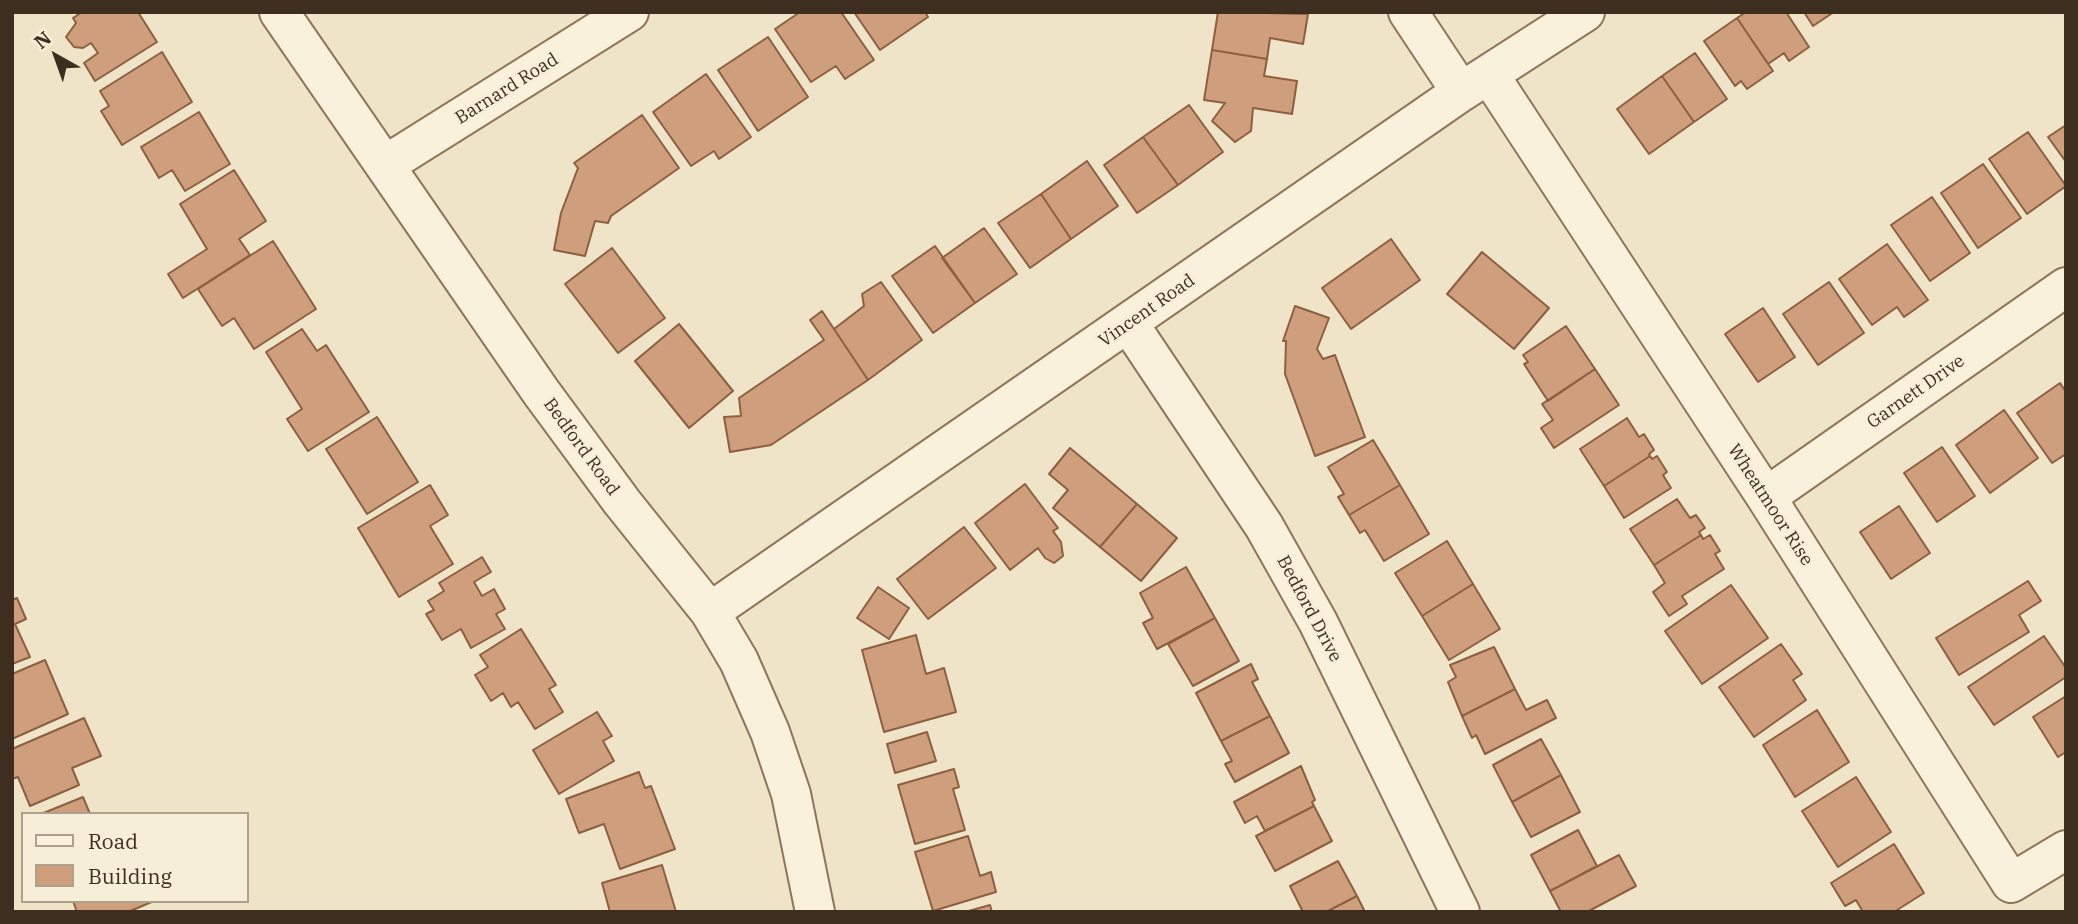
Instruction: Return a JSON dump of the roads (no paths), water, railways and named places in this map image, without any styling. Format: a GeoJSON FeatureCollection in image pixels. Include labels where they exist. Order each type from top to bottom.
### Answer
{"type":"FeatureCollection","features":[{"type":"Feature","properties":{"kind":"street","name":"Bedford Road"},"geometry":{"type":"LineString","coordinates":[[279,12],[541,392],[622,502],[710,612],[739,661],[770,732],[791,794],[815,912]]}},
{"type":"Feature","properties":{"kind":"street","name":"Barnard Road"},"geometry":{"type":"LineString","coordinates":[[385,166],[629,12]]}},
{"type":"Feature","properties":{"kind":"street","name":"Wheatmoor Rise"},"geometry":{"type":"LineString","coordinates":[[1408,12],[1476,84],[1766,497],[2011,883],[2066,850]]}},
{"type":"Feature","properties":{"kind":"street","name":"Vincent Road"},"geometry":{"type":"LineString","coordinates":[[710,612],[1476,84],[1585,12]]}},
{"type":"Feature","properties":{"kind":"street","name":"Garnett Drive"},"geometry":{"type":"LineString","coordinates":[[1766,497],[2066,287]]}},
{"type":"Feature","properties":{"kind":"street","name":"Bedford Drive"},"geometry":{"type":"LineString","coordinates":[[1129,324],[1264,526],[1318,622],[1460,912]]}}]}
